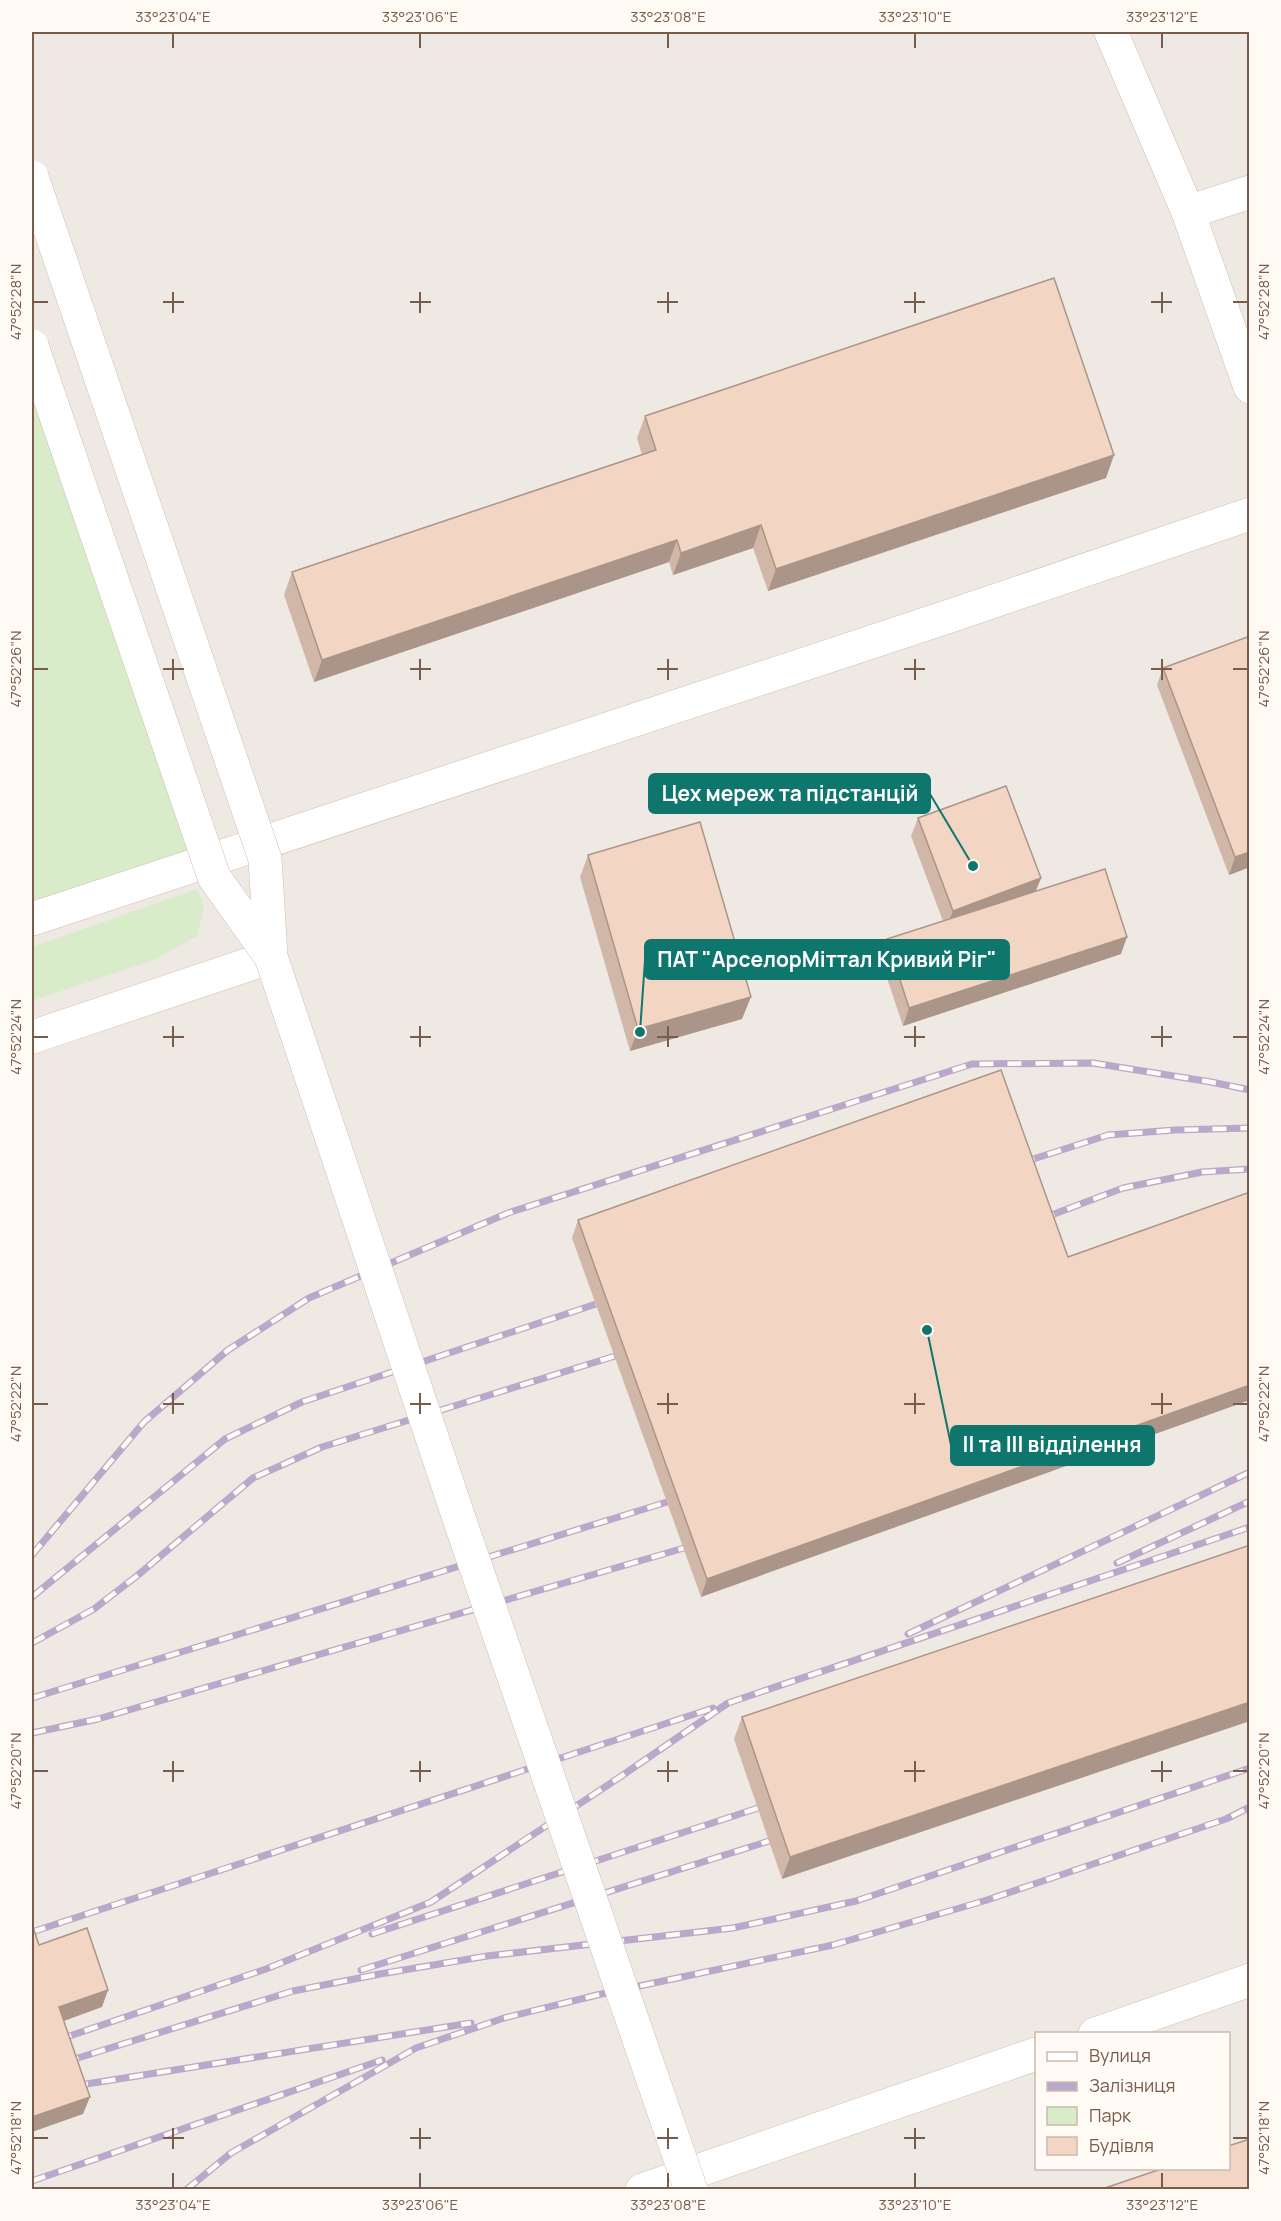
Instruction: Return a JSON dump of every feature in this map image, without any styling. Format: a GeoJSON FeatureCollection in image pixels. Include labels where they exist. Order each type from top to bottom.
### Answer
{"type":"FeatureCollection","features":[{"type":"Feature","properties":{"kind":"lane"},"geometry":{"type":"LineString","coordinates":[[1111,32],[1188,212],[1250,387]]}},
{"type":"Feature","properties":{"kind":"lane"},"geometry":{"type":"LineString","coordinates":[[32,177],[265,859],[271,957],[459,1519],[691,2190]]}},
{"type":"Feature","properties":{"kind":"lane"},"geometry":{"type":"LineString","coordinates":[[1188,212],[1250,192]]}},
{"type":"Feature","properties":{"kind":"lane"},"geometry":{"type":"LineString","coordinates":[[32,346],[214,877],[271,957]]}},
{"type":"Feature","properties":{"kind":"lane"},"geometry":{"type":"LineString","coordinates":[[32,919],[939,620],[1250,514]]}},
{"type":"Feature","properties":{"kind":"lane"},"geometry":{"type":"LineString","coordinates":[[32,1037],[271,957]]}},
{"type":"Feature","properties":{"kind":"lane"},"geometry":{"type":"LineString","coordinates":[[1101,2032],[1250,1980]]}},
{"type":"Feature","properties":{"kind":"lane"},"geometry":{"type":"LineString","coordinates":[[642,2190],[1035,2054]]}},
{"type":"Feature","properties":{"kind":"shaded area"},"geometry":{"type":"Polygon","coordinates":[[[32,32],[1249,32],[1249,2189],[32,2190],[32,32]]]}},
{"type":"Feature","properties":{"kind":"green space"},"geometry":{"type":"Polygon","coordinates":[[[32,346],[208,860],[32,919],[32,346]]]}},
{"type":"Feature","properties":{"kind":"green space"},"geometry":{"type":"Polygon","coordinates":[[[197,889],[204,907],[197,936],[154,960],[32,1001],[32,947],[197,889]]]}},
{"type":"Feature","properties":{"kind":"building"},"geometry":{"type":"Polygon","coordinates":[[[1054,278],[1114,455],[776,569],[761,525],[681,553],[677,540],[322,660],[292,572],[656,450],[645,416],[1054,278]]]}},
{"type":"Feature","properties":{"kind":"building"},"geometry":{"type":"Polygon","coordinates":[[[1250,636],[1250,852],[1235,857],[1163,668],[1250,636]]]}},
{"type":"Feature","properties":{"kind":"building"},"geometry":{"type":"Polygon","coordinates":[[[1006,786],[1041,878],[953,911],[918,818],[1006,786]]]}},
{"type":"Feature","properties":{"kind":"building"},"geometry":{"type":"Polygon","coordinates":[[[700,822],[751,997],[638,1029],[588,855],[700,822]]]}},
{"type":"Feature","properties":{"kind":"building"},"geometry":{"type":"Polygon","coordinates":[[[1105,869],[1127,937],[909,1008],[887,939],[1105,869]]]}},
{"type":"Feature","properties":{"kind":"building"},"geometry":{"type":"Polygon","coordinates":[[[1001,1070],[1068,1257],[1250,1192],[1250,1385],[707,1579],[578,1220],[1001,1070]]]}},
{"type":"Feature","properties":{"kind":"building"},"geometry":{"type":"Polygon","coordinates":[[[1250,1545],[1250,1702],[790,1857],[742,1717],[1250,1545]]]}},
{"type":"Feature","properties":{"kind":"building"},"geometry":{"type":"Polygon","coordinates":[[[32,1924],[39,1945],[87,1928],[108,1990],[59,2007],[90,2097],[32,2117],[32,1924]]]}},
{"type":"Feature","properties":{"kind":"building"},"geometry":{"type":"Polygon","coordinates":[[[1250,2139],[1250,2190],[1099,2190],[1158,2170],[1230,2170],[1230,2145],[1250,2139]]]}},
{"type":"Feature","properties":{"kind":"railway"},"geometry":{"type":"LineString","coordinates":[[32,1555],[144,1422],[228,1350],[309,1298],[508,1213],[972,1064],[1093,1063],[1250,1090]]}},
{"type":"Feature","properties":{"kind":"railway"},"geometry":{"type":"LineString","coordinates":[[1021,1163],[1108,1135],[1250,1128]]}},
{"type":"Feature","properties":{"kind":"railway"},"geometry":{"type":"LineString","coordinates":[[1041,1219],[1123,1188],[1202,1172],[1250,1169]]}},
{"type":"Feature","properties":{"kind":"railway"},"geometry":{"type":"LineString","coordinates":[[32,1597],[225,1439],[302,1402],[596,1304]]}},
{"type":"Feature","properties":{"kind":"railway"},"geometry":{"type":"LineString","coordinates":[[32,1643],[94,1609],[253,1478],[322,1447],[615,1356]]}},
{"type":"Feature","properties":{"kind":"railway"},"geometry":{"type":"LineString","coordinates":[[908,1634],[1250,1472]]}},
{"type":"Feature","properties":{"kind":"railway"},"geometry":{"type":"LineString","coordinates":[[1117,1563],[1250,1501]]}},
{"type":"Feature","properties":{"kind":"railway"},"geometry":{"type":"LineString","coordinates":[[32,1698],[667,1502]]}},
{"type":"Feature","properties":{"kind":"railway"},"geometry":{"type":"LineString","coordinates":[[58,2040],[266,1969],[431,1902],[728,1703],[1250,1527]]}},
{"type":"Feature","properties":{"kind":"railway"},"geometry":{"type":"LineString","coordinates":[[32,1733],[98,1719],[684,1548]]}},
{"type":"Feature","properties":{"kind":"railway"},"geometry":{"type":"LineString","coordinates":[[32,1932],[713,1708]]}},
{"type":"Feature","properties":{"kind":"railway"},"geometry":{"type":"LineString","coordinates":[[65,2062],[293,1991],[487,1956],[733,1928],[856,1901],[1250,1768]]}},
{"type":"Feature","properties":{"kind":"railway"},"geometry":{"type":"LineString","coordinates":[[186,2190],[231,2153],[416,2048],[504,2018],[597,1995],[833,1945],[987,1900],[1226,1819],[1250,1807]]}},
{"type":"Feature","properties":{"kind":"railway"},"geometry":{"type":"LineString","coordinates":[[372,1934],[758,1808]]}},
{"type":"Feature","properties":{"kind":"railway"},"geometry":{"type":"LineString","coordinates":[[361,1970],[769,1841]]}},
{"type":"Feature","properties":{"kind":"railway"},"geometry":{"type":"LineString","coordinates":[[74,2086],[471,2023]]}},
{"type":"Feature","properties":{"kind":"railway"},"geometry":{"type":"LineString","coordinates":[[32,2181],[382,2060]]}},
{"type":"Feature","properties":{"kind":"place","name":"Цех мереж та підстанцій"},"geometry":{"type":"Point","coordinates":[973,866]}},
{"type":"Feature","properties":{"kind":"place","name":"ПАТ \"АрселорМіттал Кривий Ріг\""},"geometry":{"type":"Point","coordinates":[640,1032]}},
{"type":"Feature","properties":{"kind":"place","name":"II та III відділення"},"geometry":{"type":"Point","coordinates":[927,1330]}}]}
